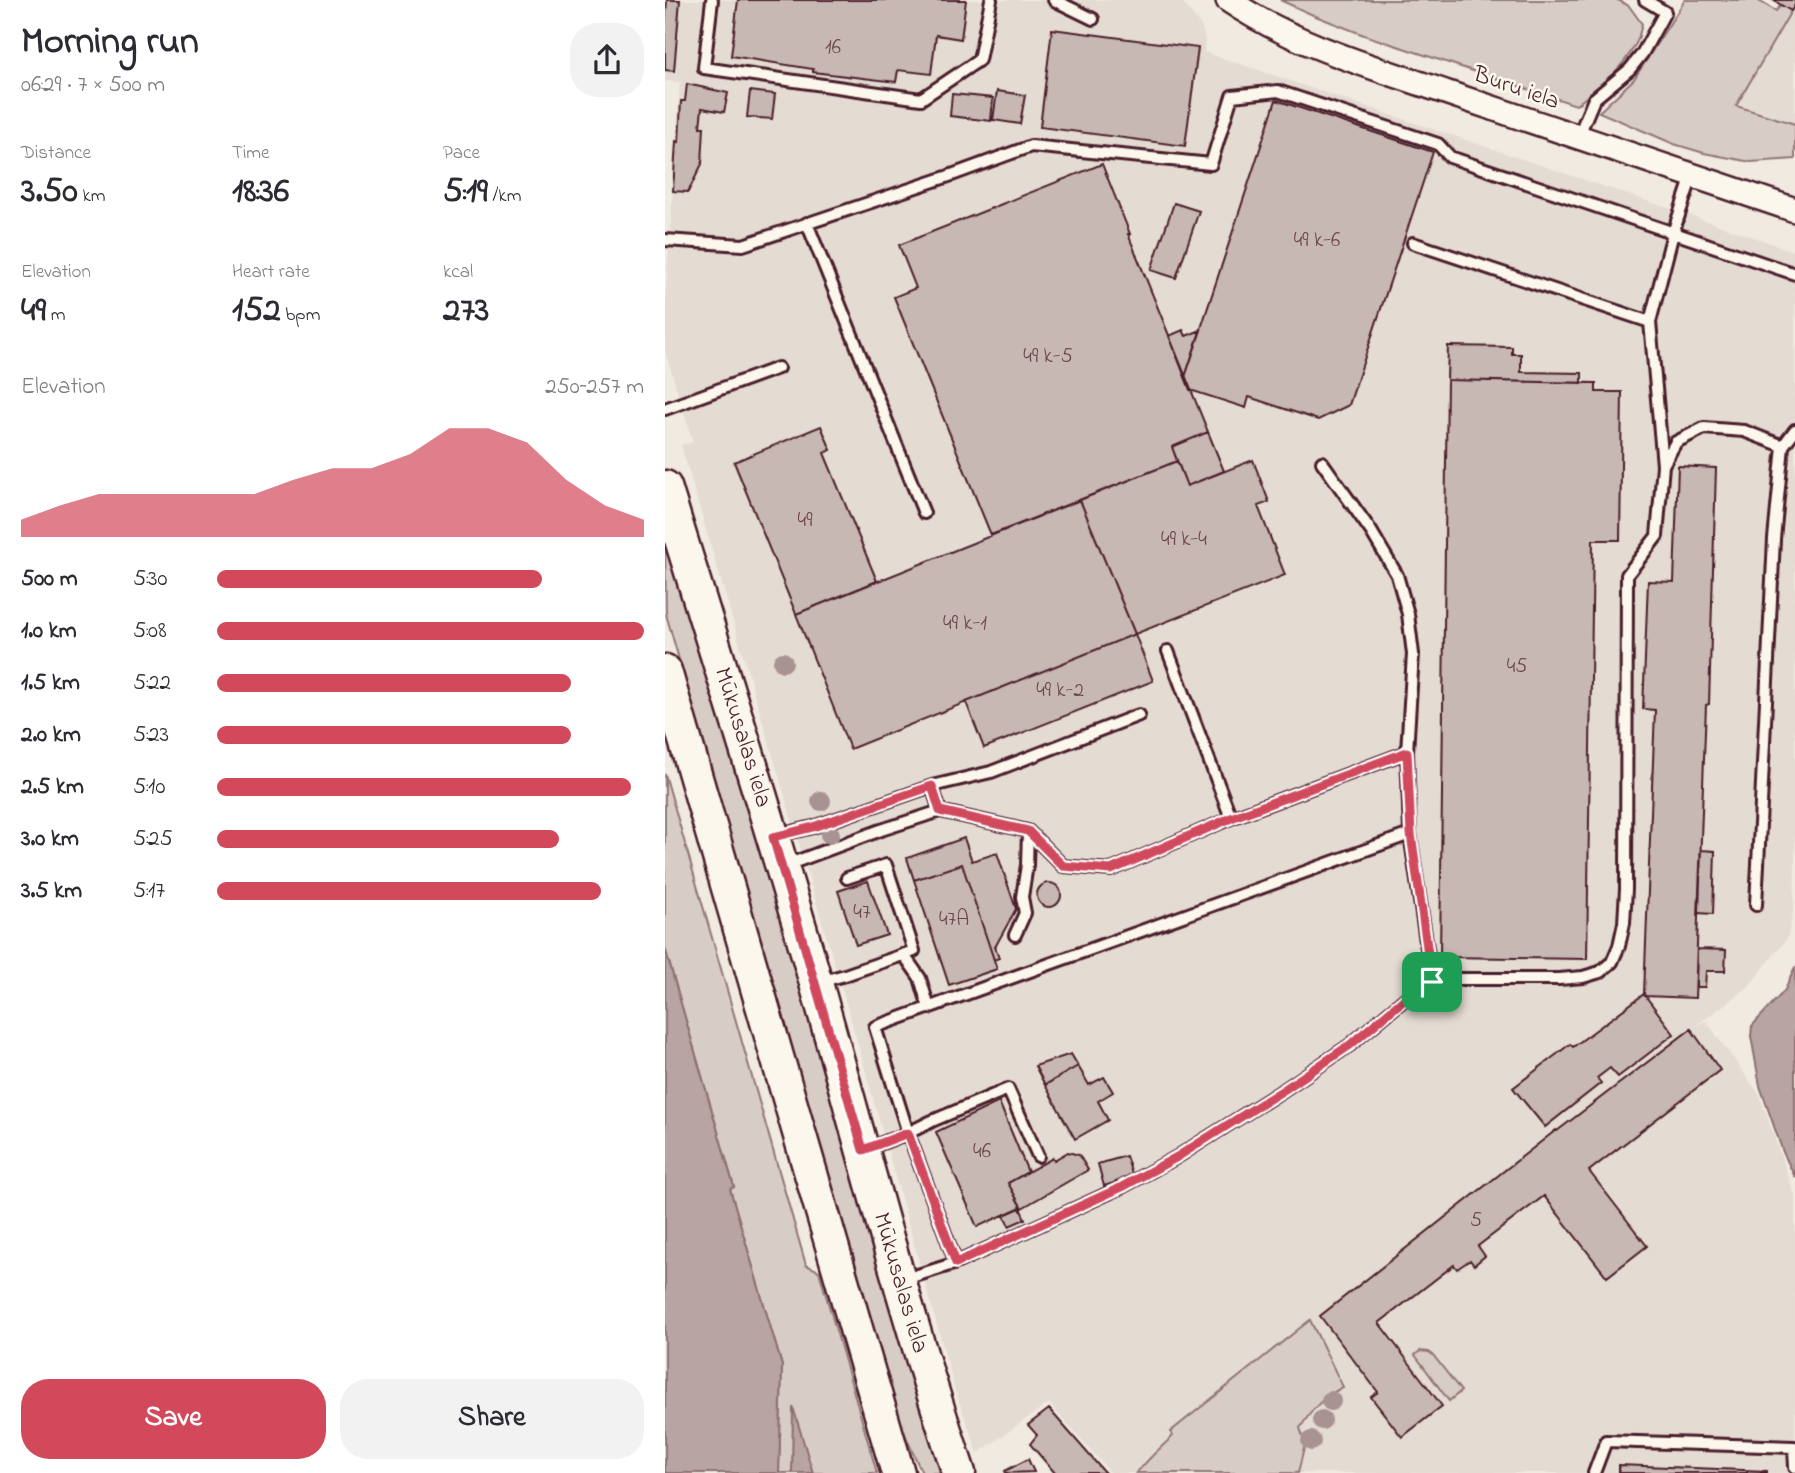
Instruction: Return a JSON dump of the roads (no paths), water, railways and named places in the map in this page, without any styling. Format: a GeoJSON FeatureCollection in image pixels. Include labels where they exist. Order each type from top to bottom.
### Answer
{"type":"FeatureCollection","features":[{"type":"Feature","properties":{"kind":"main road","name":"Mūkusalas iela"},"geometry":{"type":"LineString","coordinates":[[665,487],[782,867],[900,1281],[959,1473]]}},
{"type":"Feature","properties":{"kind":"main road"},"geometry":{"type":"LineString","coordinates":[[665,671],[898,1473]]}},
{"type":"Feature","properties":{"kind":"street","name":"Buru iela"},"geometry":{"type":"LineString","coordinates":[[1228,0],[1266,23],[1323,50],[1795,210]]}},
{"type":"Feature","properties":{"kind":"lane"},"geometry":{"type":"LineString","coordinates":[[712,0],[704,68],[921,99],[979,60],[991,0]]}},
{"type":"Feature","properties":{"kind":"lane"},"geometry":{"type":"LineString","coordinates":[[1054,0],[1093,19]]}},
{"type":"Feature","properties":{"kind":"lane"},"geometry":{"type":"LineString","coordinates":[[1644,0],[1665,12]]}},
{"type":"Feature","properties":{"kind":"lane"},"geometry":{"type":"LineString","coordinates":[[1578,138],[1594,99],[1630,69],[1672,0]]}},
{"type":"Feature","properties":{"kind":"lane"},"geometry":{"type":"LineString","coordinates":[[665,240],[743,245],[1031,146],[1211,164],[1232,96],[1278,91],[1438,144],[1450,157],[1795,274]]}},
{"type":"Feature","properties":{"kind":"lane"},"geometry":{"type":"LineString","coordinates":[[900,1281],[956,1263],[1122,1187],[1177,1157],[1350,1045],[1413,992],[1432,982],[1460,978],[1583,977],[1600,972],[1612,962],[1624,923],[1626,889],[1627,575],[1657,536],[1663,465],[1650,322],[1673,233],[1692,176]]}},
{"type":"Feature","properties":{"kind":"lane"},"geometry":{"type":"LineString","coordinates":[[807,223],[924,513]]}},
{"type":"Feature","properties":{"kind":"lane"},"geometry":{"type":"LineString","coordinates":[[1413,243],[1650,322]]}},
{"type":"Feature","properties":{"kind":"lane"},"geometry":{"type":"LineString","coordinates":[[665,409],[778,368]]}},
{"type":"Feature","properties":{"kind":"lane"},"geometry":{"type":"LineString","coordinates":[[1663,465],[1676,442],[1704,428],[1744,431],[1783,446]]}},
{"type":"Feature","properties":{"kind":"lane"},"geometry":{"type":"LineString","coordinates":[[1756,905],[1774,539],[1783,446],[1795,430]]}},
{"type":"Feature","properties":{"kind":"lane"},"geometry":{"type":"LineString","coordinates":[[1322,461],[1371,531],[1397,575],[1408,614],[1413,654],[1407,752],[1411,834],[1432,982]]}},
{"type":"Feature","properties":{"kind":"lane"},"geometry":{"type":"LineString","coordinates":[[1168,651],[1231,818]]}},
{"type":"Feature","properties":{"kind":"lane"},"geometry":{"type":"LineString","coordinates":[[773,837],[813,827],[932,786],[991,772],[1139,715]]}},
{"type":"Feature","properties":{"kind":"lane"},"geometry":{"type":"LineString","coordinates":[[782,867],[940,811],[1028,831],[1063,866],[1111,870],[1231,818],[1407,752]]}},
{"type":"Feature","properties":{"kind":"lane"},"geometry":{"type":"LineString","coordinates":[[932,786],[940,811]]}},
{"type":"Feature","properties":{"kind":"lane"},"geometry":{"type":"LineString","coordinates":[[1015,935],[1025,914],[1022,897],[1028,831]]}},
{"type":"Feature","properties":{"kind":"lane"},"geometry":{"type":"LineString","coordinates":[[956,1263],[908,1133],[875,1027],[1411,834]]}},
{"type":"Feature","properties":{"kind":"lane"},"geometry":{"type":"LineString","coordinates":[[816,983],[914,951],[886,865],[847,878]]}},
{"type":"Feature","properties":{"kind":"lane"},"geometry":{"type":"LineString","coordinates":[[904,955],[919,978],[929,1008]]}},
{"type":"Feature","properties":{"kind":"lane"},"geometry":{"type":"LineString","coordinates":[[863,1150],[1008,1089],[1038,1156]]}},
{"type":"Feature","properties":{"kind":"lane"},"geometry":{"type":"LineString","coordinates":[[1594,1473],[1606,1441],[1794,1447],[1795,1467]]}}]}
